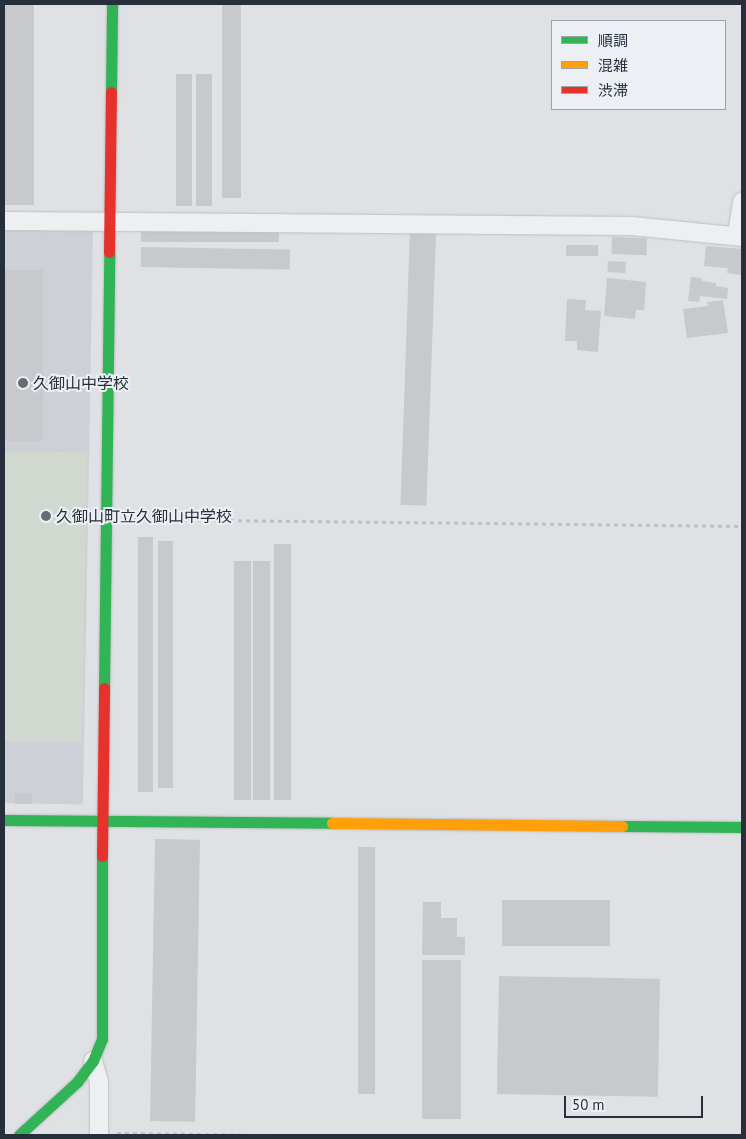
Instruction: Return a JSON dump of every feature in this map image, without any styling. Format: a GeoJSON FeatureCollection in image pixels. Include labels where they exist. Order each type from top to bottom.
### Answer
{"type":"FeatureCollection","features":[{"type":"Feature","properties":{"kind":"street"},"geometry":{"type":"LineString","coordinates":[[19,1135],[77,1082],[93,1061],[102,1039],[102,821],[112,4]]}},
{"type":"Feature","properties":{"kind":"street"},"geometry":{"type":"LineString","coordinates":[[4,221],[632,226],[740,236],[742,201]]}},
{"type":"Feature","properties":{"kind":"street"},"geometry":{"type":"LineString","coordinates":[[4,820],[742,827]]}},
{"type":"Feature","properties":{"kind":"street"},"geometry":{"type":"LineString","coordinates":[[93,1061],[100,1082],[99,1134]]}},
{"type":"Feature","properties":{"kind":"path"},"geometry":{"type":"LineString","coordinates":[[106,519],[742,526]]}},
{"type":"Feature","properties":{"kind":"path"},"geometry":{"type":"LineString","coordinates":[[99,1134],[277,1135]]}},
{"type":"Feature","properties":{"kind":"shaded area","name":"久御山町立久御山中学校"},"geometry":{"type":"Polygon","coordinates":[[[4,228],[93,230],[83,804],[4,803],[4,228]]]}},
{"type":"Feature","properties":{"kind":"shaded area"},"geometry":{"type":"Polygon","coordinates":[[[4,451],[87,452],[82,742],[4,741],[4,451]]]}},
{"type":"Feature","properties":{"kind":"building"},"geometry":{"type":"Polygon","coordinates":[[[4,4],[34,4],[34,205],[4,205],[4,4]]]}},
{"type":"Feature","properties":{"kind":"building"},"geometry":{"type":"Polygon","coordinates":[[[222,4],[241,4],[241,198],[222,198],[222,4]]]}},
{"type":"Feature","properties":{"kind":"building"},"geometry":{"type":"Polygon","coordinates":[[[176,74],[192,74],[192,206],[176,206],[176,74]]]}},
{"type":"Feature","properties":{"kind":"building"},"geometry":{"type":"Polygon","coordinates":[[[196,74],[212,74],[212,206],[196,206],[196,74]]]}},
{"type":"Feature","properties":{"kind":"building"},"geometry":{"type":"Polygon","coordinates":[[[141,229],[279,229],[279,242],[141,242],[141,229]]]}},
{"type":"Feature","properties":{"kind":"building"},"geometry":{"type":"Polygon","coordinates":[[[410,231],[436,232],[426,506],[400,505],[410,231]]]}},
{"type":"Feature","properties":{"kind":"building"},"geometry":{"type":"Polygon","coordinates":[[[612,237],[647,238],[646,255],[611,254],[612,237]]]}},
{"type":"Feature","properties":{"kind":"building"},"geometry":{"type":"Polygon","coordinates":[[[566,245],[598,245],[598,256],[566,256],[566,245]]]}},
{"type":"Feature","properties":{"kind":"building"},"geometry":{"type":"Polygon","coordinates":[[[706,246],[742,249],[742,275],[727,273],[728,268],[704,266],[706,246]]]}},
{"type":"Feature","properties":{"kind":"building"},"geometry":{"type":"Polygon","coordinates":[[[141,247],[290,250],[290,270],[141,267],[141,247]]]}},
{"type":"Feature","properties":{"kind":"building"},"geometry":{"type":"Polygon","coordinates":[[[608,261],[626,262],[625,273],[607,272],[608,261]]]}},
{"type":"Feature","properties":{"kind":"building","name":"久御山中学校"},"geometry":{"type":"Polygon","coordinates":[[[4,270],[43,270],[43,441],[4,441],[4,270]]]}},
{"type":"Feature","properties":{"kind":"building"},"geometry":{"type":"Polygon","coordinates":[[[691,277],[702,278],[701,281],[716,283],[716,286],[728,288],[727,299],[700,296],[699,302],[688,301],[691,277]]]}},
{"type":"Feature","properties":{"kind":"building"},"geometry":{"type":"Polygon","coordinates":[[[607,278],[646,282],[644,310],[636,310],[635,319],[604,316],[607,278]]]}},
{"type":"Feature","properties":{"kind":"building"},"geometry":{"type":"Polygon","coordinates":[[[567,299],[586,300],[585,310],[601,311],[598,352],[577,350],[577,341],[565,341],[567,299]]]}},
{"type":"Feature","properties":{"kind":"building"},"geometry":{"type":"Polygon","coordinates":[[[723,300],[728,333],[687,338],[683,309],[708,306],[707,302],[723,300]]]}},
{"type":"Feature","properties":{"kind":"building"},"geometry":{"type":"Polygon","coordinates":[[[138,537],[153,537],[153,792],[138,792],[138,537]]]}},
{"type":"Feature","properties":{"kind":"building"},"geometry":{"type":"Polygon","coordinates":[[[158,541],[173,541],[173,788],[158,788],[158,541]]]}},
{"type":"Feature","properties":{"kind":"building"},"geometry":{"type":"Polygon","coordinates":[[[274,544],[291,544],[291,800],[274,800],[274,544]]]}},
{"type":"Feature","properties":{"kind":"building"},"geometry":{"type":"Polygon","coordinates":[[[234,561],[251,561],[251,800],[234,800],[234,561]]]}},
{"type":"Feature","properties":{"kind":"building"},"geometry":{"type":"Polygon","coordinates":[[[253,561],[270,561],[270,800],[253,800],[253,561]]]}},
{"type":"Feature","properties":{"kind":"building"},"geometry":{"type":"Polygon","coordinates":[[[15,793],[32,793],[32,804],[15,804],[15,793]]]}},
{"type":"Feature","properties":{"kind":"building"},"geometry":{"type":"Polygon","coordinates":[[[155,839],[200,840],[195,1122],[150,1121],[155,839]]]}},
{"type":"Feature","properties":{"kind":"building"},"geometry":{"type":"Polygon","coordinates":[[[358,847],[375,847],[375,1094],[358,1094],[358,847]]]}},
{"type":"Feature","properties":{"kind":"building"},"geometry":{"type":"Polygon","coordinates":[[[502,900],[610,900],[610,946],[502,946],[502,900]]]}},
{"type":"Feature","properties":{"kind":"building"},"geometry":{"type":"Polygon","coordinates":[[[423,902],[441,902],[441,918],[457,918],[457,937],[465,937],[465,955],[422,955],[423,902]]]}},
{"type":"Feature","properties":{"kind":"building"},"geometry":{"type":"Polygon","coordinates":[[[422,960],[461,960],[461,1119],[422,1119],[422,960]]]}},
{"type":"Feature","properties":{"kind":"building"},"geometry":{"type":"Polygon","coordinates":[[[499,976],[660,979],[658,1097],[497,1094],[499,976]]]}},
{"type":"Feature","properties":{"kind":"traffic: fast"},"geometry":{"type":"LineString","coordinates":[[111,92],[112,4]]}},
{"type":"Feature","properties":{"kind":"traffic: fast"},"geometry":{"type":"LineString","coordinates":[[104,688],[109,252]]}},
{"type":"Feature","properties":{"kind":"traffic: fast"},"geometry":{"type":"LineString","coordinates":[[4,820],[332,823]]}},
{"type":"Feature","properties":{"kind":"traffic: fast"},"geometry":{"type":"LineString","coordinates":[[622,826],[742,827]]}},
{"type":"Feature","properties":{"kind":"traffic: fast"},"geometry":{"type":"LineString","coordinates":[[19,1135],[77,1082],[93,1061],[102,1039],[102,856]]}},
{"type":"Feature","properties":{"kind":"traffic: slow"},"geometry":{"type":"LineString","coordinates":[[332,823],[622,826]]}},
{"type":"Feature","properties":{"kind":"traffic: jam"},"geometry":{"type":"LineString","coordinates":[[109,252],[111,92]]}},
{"type":"Feature","properties":{"kind":"traffic: jam"},"geometry":{"type":"LineString","coordinates":[[102,856],[104,688]]}},
{"type":"Feature","properties":{"kind":"place","name":"久御山中学校"},"geometry":{"type":"Point","coordinates":[23,383]}},
{"type":"Feature","properties":{"kind":"place","name":"久御山町立久御山中学校"},"geometry":{"type":"Point","coordinates":[46,516]}}]}
